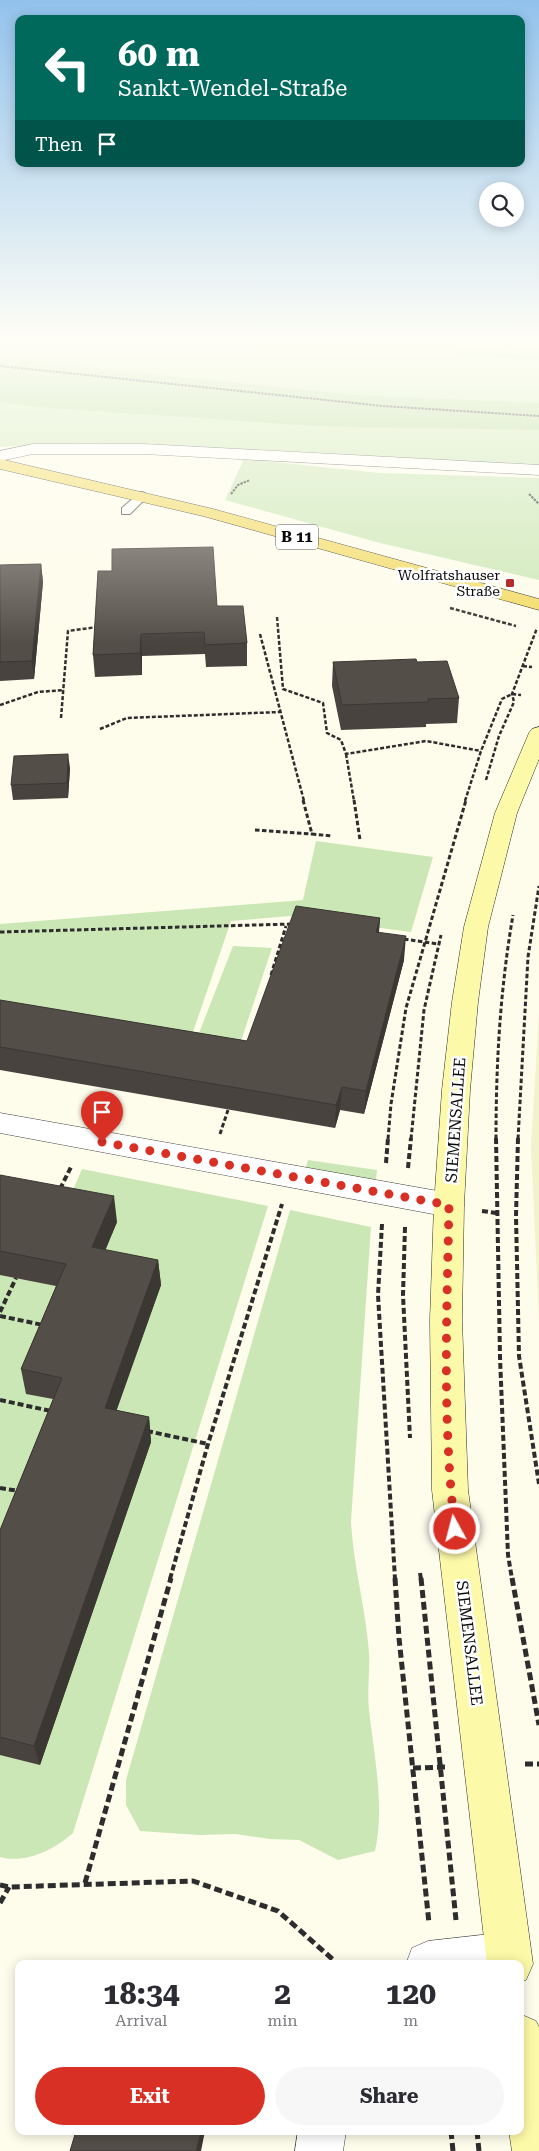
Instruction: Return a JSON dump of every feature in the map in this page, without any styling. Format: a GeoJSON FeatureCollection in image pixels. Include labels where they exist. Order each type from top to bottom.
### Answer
{"type":"FeatureCollection","features":[{"type":"Feature","properties":{"kind":"main road","name":"B 11"},"geometry":{"type":"LineString","coordinates":[[0,464],[207,512],[539,605]]}},
{"type":"Feature","properties":{"kind":"main road","name":"SIEMENSALLEE"},"geometry":{"type":"LineString","coordinates":[[509,1959],[450,1490],[446,1320],[449,1205],[457,1080],[465,1002],[476,927],[506,813],[539,733]]}},
{"type":"Feature","properties":{"kind":"main road"},"geometry":{"type":"LineString","coordinates":[[524,2066],[536,2151]]}},
{"type":"Feature","properties":{"kind":"street"},"geometry":{"type":"LineString","coordinates":[[0,456],[33,449],[144,449],[539,470]]}},
{"type":"Feature","properties":{"kind":"street"},"geometry":{"type":"LineString","coordinates":[[0,1123],[449,1205]]}},
{"type":"Feature","properties":{"kind":"street"},"geometry":{"type":"LineString","coordinates":[[493,1960],[509,1959]]}},
{"type":"Feature","properties":{"kind":"street"},"geometry":{"type":"LineString","coordinates":[[319,2151],[321,2135]]}},
{"type":"Feature","properties":{"kind":"lane"},"geometry":{"type":"LineString","coordinates":[[126,510],[142,496]]}},
{"type":"Feature","properties":{"kind":"path"},"geometry":{"type":"LineString","coordinates":[[207,512],[222,506],[238,485],[302,457]]}},
{"type":"Feature","properties":{"kind":"path"},"geometry":{"type":"LineString","coordinates":[[277,617],[283,689],[323,703],[327,733],[341,740],[346,754],[360,840]]}},
{"type":"Feature","properties":{"kind":"path"},"geometry":{"type":"LineString","coordinates":[[62,718],[68,631],[101,627]]}},
{"type":"Feature","properties":{"kind":"path"},"geometry":{"type":"LineString","coordinates":[[520,695],[512,694],[536,630]]}},
{"type":"Feature","properties":{"kind":"path"},"geometry":{"type":"LineString","coordinates":[[260,634],[312,834]]}},
{"type":"Feature","properties":{"kind":"path"},"geometry":{"type":"LineString","coordinates":[[523,666],[532,667]]}},
{"type":"Feature","properties":{"kind":"path"},"geometry":{"type":"LineString","coordinates":[[0,705],[38,692],[64,690]]}},
{"type":"Feature","properties":{"kind":"path"},"geometry":{"type":"LineString","coordinates":[[100,729],[127,718],[280,712]]}},
{"type":"Feature","properties":{"kind":"path"},"geometry":{"type":"LineString","coordinates":[[346,754],[426,741],[481,751]]}},
{"type":"Feature","properties":{"kind":"path"},"geometry":{"type":"LineString","coordinates":[[255,830],[332,836]]}},
{"type":"Feature","properties":{"kind":"path"},"geometry":{"type":"LineString","coordinates":[[539,886],[528,957],[518,1136],[516,1216],[519,1356],[539,1484]]}},
{"type":"Feature","properties":{"kind":"path"},"geometry":{"type":"LineString","coordinates":[[514,907],[506,956],[496,1062],[496,1232],[508,1554],[539,1725]]}},
{"type":"Feature","properties":{"kind":"path"},"geometry":{"type":"LineString","coordinates":[[0,932],[286,926],[294,924]]}},
{"type":"Feature","properties":{"kind":"path"},"geometry":{"type":"LineString","coordinates":[[269,982],[286,926]]}},
{"type":"Feature","properties":{"kind":"path"},"geometry":{"type":"LineString","coordinates":[[395,937],[438,944]]}},
{"type":"Feature","properties":{"kind":"path"},"geometry":{"type":"LineString","coordinates":[[219,1137],[228,1110]]}},
{"type":"Feature","properties":{"kind":"path"},"geometry":{"type":"LineString","coordinates":[[58,1192],[72,1165]]}},
{"type":"Feature","properties":{"kind":"path"},"geometry":{"type":"LineString","coordinates":[[85,1883],[208,1444],[282,1204]]}},
{"type":"Feature","properties":{"kind":"path"},"geometry":{"type":"LineString","coordinates":[[0,1312],[16,1278]]}},
{"type":"Feature","properties":{"kind":"path"},"geometry":{"type":"LineString","coordinates":[[0,1316],[45,1326]]}},
{"type":"Feature","properties":{"kind":"path"},"geometry":{"type":"LineString","coordinates":[[0,1400],[57,1412]]}},
{"type":"Feature","properties":{"kind":"path"},"geometry":{"type":"LineString","coordinates":[[142,1430],[208,1444]]}},
{"type":"Feature","properties":{"kind":"path"},"geometry":{"type":"LineString","coordinates":[[0,1488],[23,1492]]}},
{"type":"Feature","properties":{"kind":"path"},"geometry":{"type":"LineString","coordinates":[[0,1885],[9,1887],[85,1883],[192,1881],[278,1911],[333,1960]]}},
{"type":"Feature","properties":{"kind":"path"},"geometry":{"type":"LineString","coordinates":[[0,1903],[9,1887]]}},
{"type":"Feature","properties":{"kind":"path"},"geometry":{"type":"LineString","coordinates":[[450,2135],[452,2151]]}},
{"type":"Feature","properties":{"kind":"path"},"geometry":{"type":"LineString","coordinates":[[477,2135],[479,2151]]}},
{"type":"Feature","properties":{"kind":"green space"},"geometry":{"type":"Polygon","coordinates":[[[0,442],[539,442],[539,466],[149,445],[85,443],[0,447],[0,442]]]}},
{"type":"Feature","properties":{"kind":"green space"},"geometry":{"type":"Polygon","coordinates":[[[244,459],[380,473],[539,478],[539,580],[380,543],[225,500],[244,459]]]}},
{"type":"Feature","properties":{"kind":"green space"},"geometry":{"type":"Polygon","coordinates":[[[316,841],[433,857],[411,932],[290,916],[231,921],[193,1032],[0,1000],[0,924],[303,900],[316,841]]]}},
{"type":"Feature","properties":{"kind":"green space"},"geometry":{"type":"Polygon","coordinates":[[[233,946],[272,948],[241,1041],[199,1033],[233,946]]]}},
{"type":"Feature","properties":{"kind":"green space"},"geometry":{"type":"Polygon","coordinates":[[[539,1013],[539,1321],[531,1147],[539,1013]]]}},
{"type":"Feature","properties":{"kind":"green space"},"geometry":{"type":"Polygon","coordinates":[[[308,1160],[377,1170],[376,1179],[348,1178],[305,1170],[308,1160]]]}},
{"type":"Feature","properties":{"kind":"green space"},"geometry":{"type":"Polygon","coordinates":[[[82,1169],[268,1206],[73,1833],[57,1845],[39,1854],[19,1859],[10,1859],[0,1857],[0,1187],[68,1202],[82,1169]]]}},
{"type":"Feature","properties":{"kind":"green space"},"geometry":{"type":"Polygon","coordinates":[[[290,1210],[371,1227],[351,1521],[354,1554],[367,1636],[369,1660],[368,1703],[378,1781],[379,1817],[375,1851],[338,1860],[299,1840],[270,1839],[235,1834],[199,1835],[140,1831],[126,1805],[126,1780],[290,1210]]]}},
{"type":"Feature","properties":{"kind":"building"},"geometry":{"type":"Polygon","coordinates":[[[213,547],[217,606],[243,606],[247,643],[205,645],[204,632],[141,634],[140,653],[93,655],[98,571],[112,571],[112,549],[213,547]]]}},
{"type":"Feature","properties":{"kind":"building"},"geometry":{"type":"Polygon","coordinates":[[[41,564],[32,661],[0,662],[0,565],[41,564]]]}},
{"type":"Feature","properties":{"kind":"building"},"geometry":{"type":"Polygon","coordinates":[[[416,659],[417,662],[447,661],[459,698],[428,699],[428,702],[342,705],[333,662],[416,659]]]}},
{"type":"Feature","properties":{"kind":"building"},"geometry":{"type":"Polygon","coordinates":[[[68,754],[67,783],[11,785],[14,756],[68,754]]]}},
{"type":"Feature","properties":{"kind":"building"},"geometry":{"type":"Polygon","coordinates":[[[296,906],[380,918],[376,932],[406,936],[366,1091],[342,1087],[336,1105],[0,1047],[0,1000],[247,1041],[296,906]]]}},
{"type":"Feature","properties":{"kind":"building"},"geometry":{"type":"Polygon","coordinates":[[[0,1175],[114,1196],[92,1247],[158,1260],[105,1408],[149,1417],[34,1746],[0,1737],[0,1530],[62,1378],[21,1369],[66,1264],[0,1251],[0,1175]]]}},
{"type":"Feature","properties":{"kind":"building"},"geometry":{"type":"Polygon","coordinates":[[[75,2135],[200,2135],[196,2151],[70,2151],[75,2135]]]}},
{"type":"Feature","properties":{"kind":"place","name":"Wolfratshauser Straße"},"geometry":{"type":"Point","coordinates":[510,583]}},
{"type":"Feature","properties":{"kind":"route"},"geometry":{"type":"LineString","coordinates":[[102,1142],[383,1195],[449,1205],[446,1320],[450,1490],[455,1529]]}}]}
